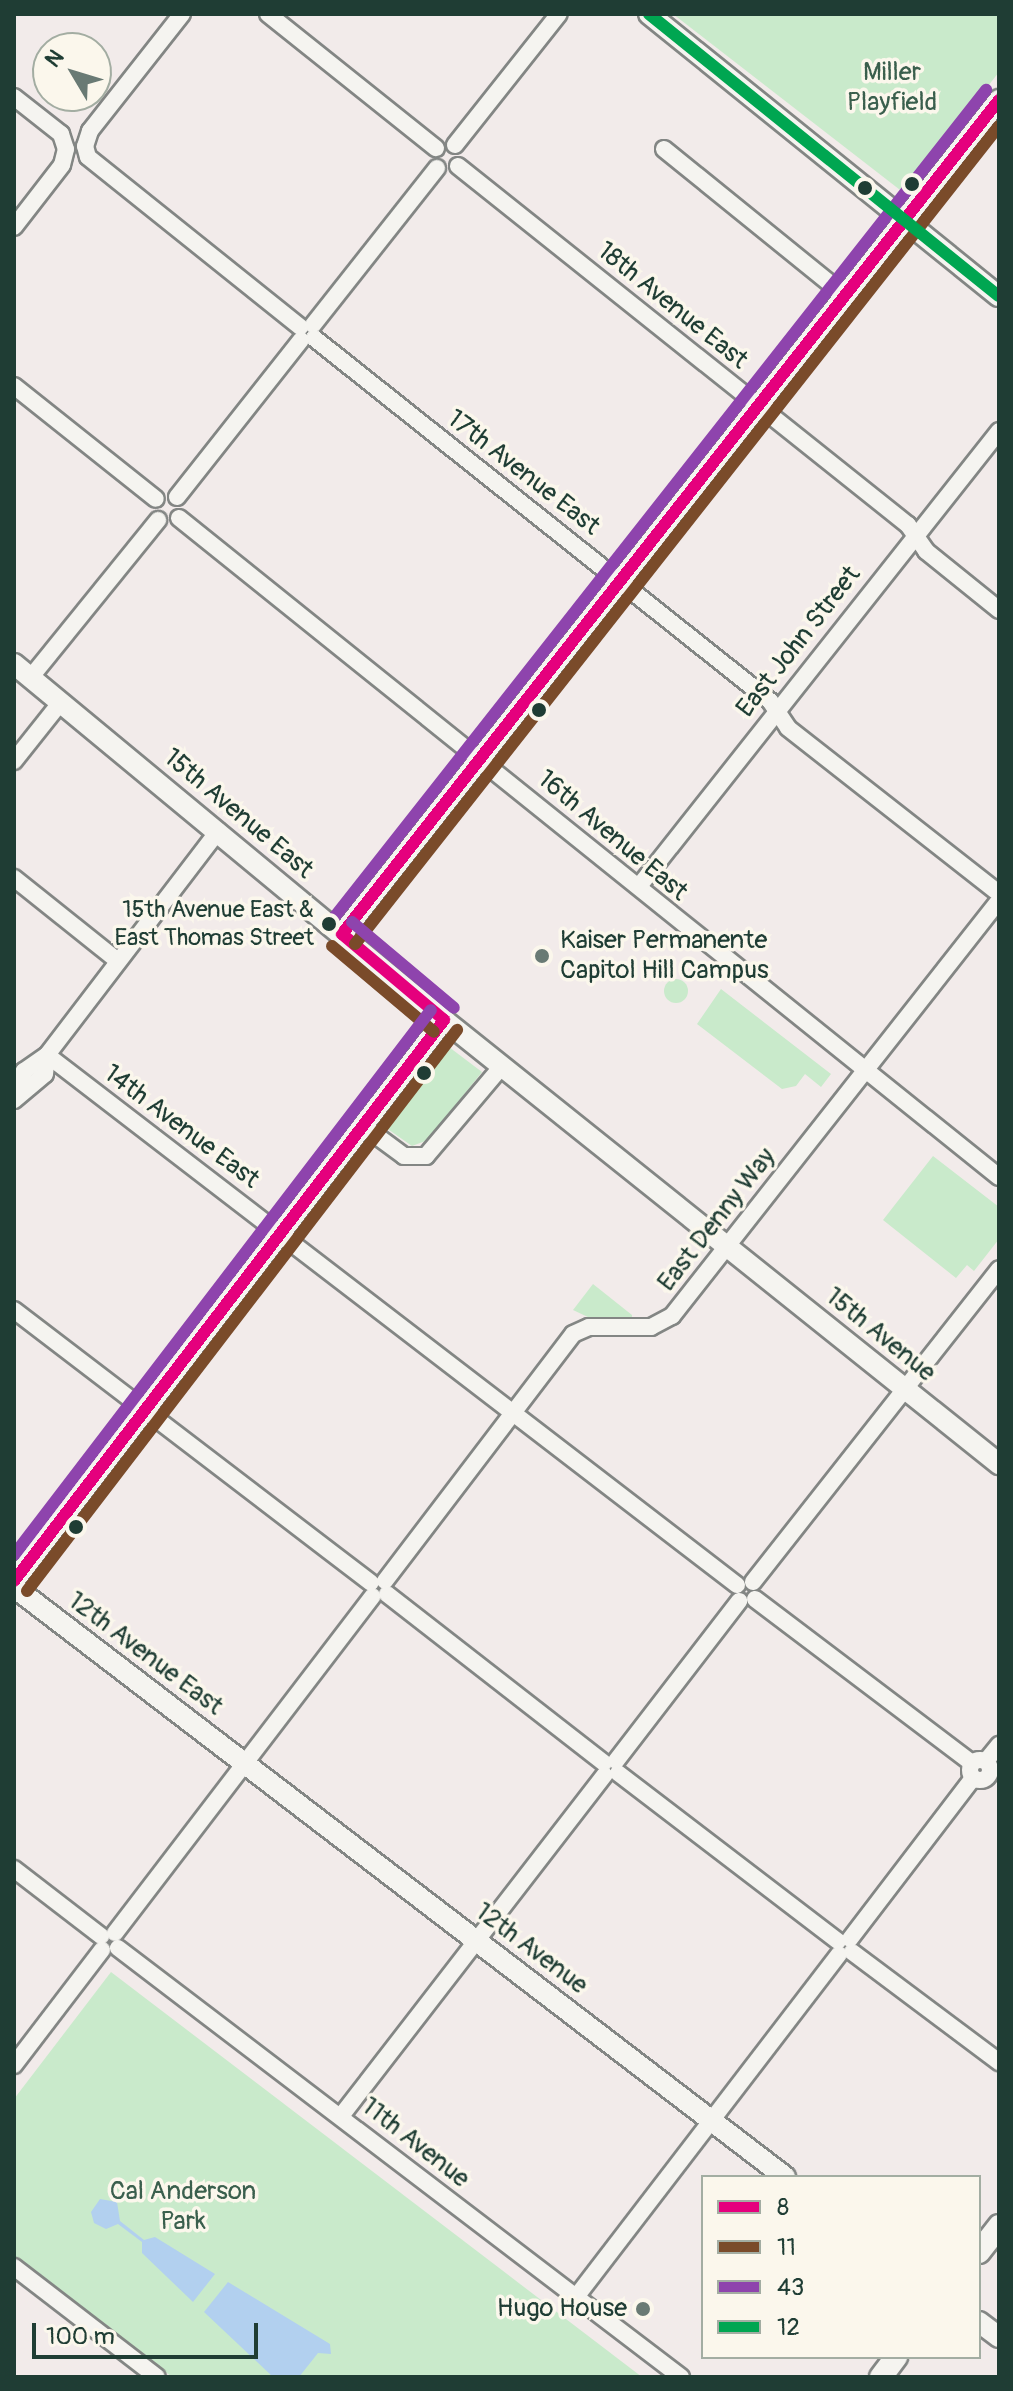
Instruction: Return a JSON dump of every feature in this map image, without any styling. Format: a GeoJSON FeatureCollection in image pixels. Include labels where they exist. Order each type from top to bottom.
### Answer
{"type":"FeatureCollection","features":[{"type":"Feature","properties":{"kind":"main road"},"geometry":{"type":"LineString","coordinates":[[981,2249],[999,2226]]}},
{"type":"Feature","properties":{"kind":"main road"},"geometry":{"type":"LineString","coordinates":[[881,2377],[894,2359]]}},
{"type":"Feature","properties":{"kind":"street","name":"17th Avenue East"},"geometry":{"type":"LineString","coordinates":[[182,14],[90,131],[85,146],[88,157],[619,581],[777,711],[788,728],[998,897]]}},
{"type":"Feature","properties":{"kind":"street"},"geometry":{"type":"LineString","coordinates":[[177,497],[437,168],[436,148],[268,14]]}},
{"type":"Feature","properties":{"kind":"street"},"geometry":{"type":"LineString","coordinates":[[455,145],[559,14]]}},
{"type":"Feature","properties":{"kind":"street"},"geometry":{"type":"LineString","coordinates":[[649,14],[999,296]]}},
{"type":"Feature","properties":{"kind":"street"},"geometry":{"type":"LineString","coordinates":[[14,97],[61,134],[66,149],[62,165],[14,227]]}},
{"type":"Feature","properties":{"kind":"street"},"geometry":{"type":"LineString","coordinates":[[342,934],[999,100]]}},
{"type":"Feature","properties":{"kind":"street"},"geometry":{"type":"LineString","coordinates":[[436,148],[446,142],[455,145],[461,152],[458,166],[450,171],[437,168]]}},
{"type":"Feature","properties":{"kind":"street"},"geometry":{"type":"LineString","coordinates":[[664,149],[844,295]]}},
{"type":"Feature","properties":{"kind":"street","name":"18th Avenue East"},"geometry":{"type":"LineString","coordinates":[[458,166],[757,405],[999,610]]}},
{"type":"Feature","properties":{"kind":"street"},"geometry":{"type":"LineString","coordinates":[[14,386],[156,499]]}},
{"type":"Feature","properties":{"kind":"street","name":"East John Street"},"geometry":{"type":"LineString","coordinates":[[640,885],[999,431]]}},
{"type":"Feature","properties":{"kind":"street"},"geometry":{"type":"LineString","coordinates":[[166,494],[177,497],[183,508],[179,518],[167,523],[158,520],[153,511],[156,499],[166,494]]}},
{"type":"Feature","properties":{"kind":"street","name":"16th Avenue East"},"geometry":{"type":"LineString","coordinates":[[179,518],[640,885],[655,904],[999,1177]]}},
{"type":"Feature","properties":{"kind":"street"},"geometry":{"type":"LineString","coordinates":[[31,677],[158,520]]}},
{"type":"Feature","properties":{"kind":"street","name":"15th Avenue East"},"geometry":{"type":"LineString","coordinates":[[14,664],[444,1020],[728,1246]]}},
{"type":"Feature","properties":{"kind":"street"},"geometry":{"type":"LineString","coordinates":[[14,761],[61,702]]}},
{"type":"Feature","properties":{"kind":"street"},"geometry":{"type":"LineString","coordinates":[[14,1093],[24,1071],[47,1055],[218,831]]}},
{"type":"Feature","properties":{"kind":"street"},"geometry":{"type":"LineString","coordinates":[[14,878],[118,961]]}},
{"type":"Feature","properties":{"kind":"street","name":"East Denny Way"},"geometry":{"type":"LineString","coordinates":[[14,2065],[577,1331],[662,1324],[728,1246],[998,897]]}},
{"type":"Feature","properties":{"kind":"street"},"geometry":{"type":"LineString","coordinates":[[14,1581],[444,1020]]}},
{"type":"Feature","properties":{"kind":"street"},"geometry":{"type":"LineString","coordinates":[[14,1100],[45,1074],[47,1055]]}},
{"type":"Feature","properties":{"kind":"street","name":"14th Avenue East"},"geometry":{"type":"LineString","coordinates":[[47,1055],[983,1773]]}},
{"type":"Feature","properties":{"kind":"street"},"geometry":{"type":"LineString","coordinates":[[362,1125],[404,1156],[426,1156],[502,1066]]}},
{"type":"Feature","properties":{"kind":"street","name":"15th Avenue"},"geometry":{"type":"LineString","coordinates":[[728,1246],[999,1464]]}},
{"type":"Feature","properties":{"kind":"street"},"geometry":{"type":"LineString","coordinates":[[341,2116],[999,1269]]}},
{"type":"Feature","properties":{"kind":"street"},"geometry":{"type":"LineString","coordinates":[[14,1310],[999,2062]]}},
{"type":"Feature","properties":{"kind":"street","name":"12th Avenue East"},"geometry":{"type":"LineString","coordinates":[[14,1587],[244,1763]]}},
{"type":"Feature","properties":{"kind":"street"},"geometry":{"type":"LineString","coordinates":[[576,2297],[983,1773],[999,1745]]}},
{"type":"Feature","properties":{"kind":"street","name":"12th Avenue"},"geometry":{"type":"LineString","coordinates":[[244,1763],[782,2175]]}},
{"type":"Feature","properties":{"kind":"street","name":"11th Avenue"},"geometry":{"type":"LineString","coordinates":[[14,1869],[681,2377]]}},
{"type":"Feature","properties":{"kind":"street"},"geometry":{"type":"LineString","coordinates":[[14,2267],[150,2375]]}},
{"type":"Feature","properties":{"kind":"street"},"geometry":{"type":"LineString","coordinates":[[981,2324],[999,2337]]}},
{"type":"Feature","properties":{"kind":"green space","name":"Miller Playfield"},"geometry":{"type":"Polygon","coordinates":[[[673,14],[999,14],[999,72],[904,193],[673,14]]]}},
{"type":"Feature","properties":{"kind":"green space"},"geometry":{"type":"Polygon","coordinates":[[[676,979],[685,982],[688,991],[685,1000],[676,1003],[667,1000],[664,991],[667,982],[676,979]]]}},
{"type":"Feature","properties":{"kind":"green space"},"geometry":{"type":"Polygon","coordinates":[[[721,989],[831,1074],[821,1087],[805,1074],[796,1086],[782,1089],[697,1024],[721,989]]]}},
{"type":"Feature","properties":{"kind":"green space"},"geometry":{"type":"Polygon","coordinates":[[[445,1044],[482,1072],[428,1140],[412,1146],[382,1125],[445,1044]]]}},
{"type":"Feature","properties":{"kind":"green space"},"geometry":{"type":"Polygon","coordinates":[[[933,1156],[999,1207],[999,1239],[974,1271],[967,1265],[956,1278],[883,1220],[933,1156]]]}},
{"type":"Feature","properties":{"kind":"green space"},"geometry":{"type":"Polygon","coordinates":[[[593,1284],[632,1318],[590,1318],[573,1310],[593,1284]]]}},
{"type":"Feature","properties":{"kind":"green space","name":"Cal Anderson Park"},"geometry":{"type":"Polygon","coordinates":[[[111,1972],[642,2377],[172,2377],[14,2257],[14,2099],[111,1972]]]}},
{"type":"Feature","properties":{"kind":"water"},"geometry":{"type":"Polygon","coordinates":[[[100,2199],[117,2202],[120,2221],[144,2240],[155,2237],[215,2274],[193,2302],[142,2253],[142,2242],[118,2224],[106,2229],[94,2223],[91,2212],[100,2199]]]}},
{"type":"Feature","properties":{"kind":"water"},"geometry":{"type":"Polygon","coordinates":[[[228,2282],[330,2344],[331,2354],[318,2353],[299,2377],[273,2377],[204,2312],[228,2282]]]}},
{"type":"Feature","properties":{"kind":"transit line","name":"12"},"geometry":{"type":"LineString","coordinates":[[649,14],[999,296]]}},
{"type":"Feature","properties":{"kind":"transit line","name":"43"},"geometry":{"type":"LineString","coordinates":[[329,924],[986,90]]}},
{"type":"Feature","properties":{"kind":"transit line","name":"8"},"geometry":{"type":"LineString","coordinates":[[342,934],[999,100]]}},
{"type":"Feature","properties":{"kind":"transit line","name":"11"},"geometry":{"type":"LineString","coordinates":[[355,944],[999,126]]}},
{"type":"Feature","properties":{"kind":"transit line","name":"43"},"geometry":{"type":"LineString","coordinates":[[352,922],[454,1008]]}},
{"type":"Feature","properties":{"kind":"transit line","name":"8"},"geometry":{"type":"LineString","coordinates":[[342,934],[444,1020]]}},
{"type":"Feature","properties":{"kind":"transit line","name":"11"},"geometry":{"type":"LineString","coordinates":[[332,946],[434,1032]]}},
{"type":"Feature","properties":{"kind":"transit line","name":"43"},"geometry":{"type":"LineString","coordinates":[[14,1555],[431,1010]]}},
{"type":"Feature","properties":{"kind":"transit line","name":"8"},"geometry":{"type":"LineString","coordinates":[[14,1581],[444,1020]]}},
{"type":"Feature","properties":{"kind":"transit line","name":"11"},"geometry":{"type":"LineString","coordinates":[[27,1591],[457,1030]]}},
{"type":"Feature","properties":{"kind":"place","name":"15th Avenue East & East Thomas Street"},"geometry":{"type":"Point","coordinates":[329,924]}},
{"type":"Feature","properties":{"kind":"place","name":"Kaiser Permanente Capitol Hill Campus"},"geometry":{"type":"Point","coordinates":[542,956]}},
{"type":"Feature","properties":{"kind":"place","name":"Hugo House"},"geometry":{"type":"Point","coordinates":[643,2309]}}]}
